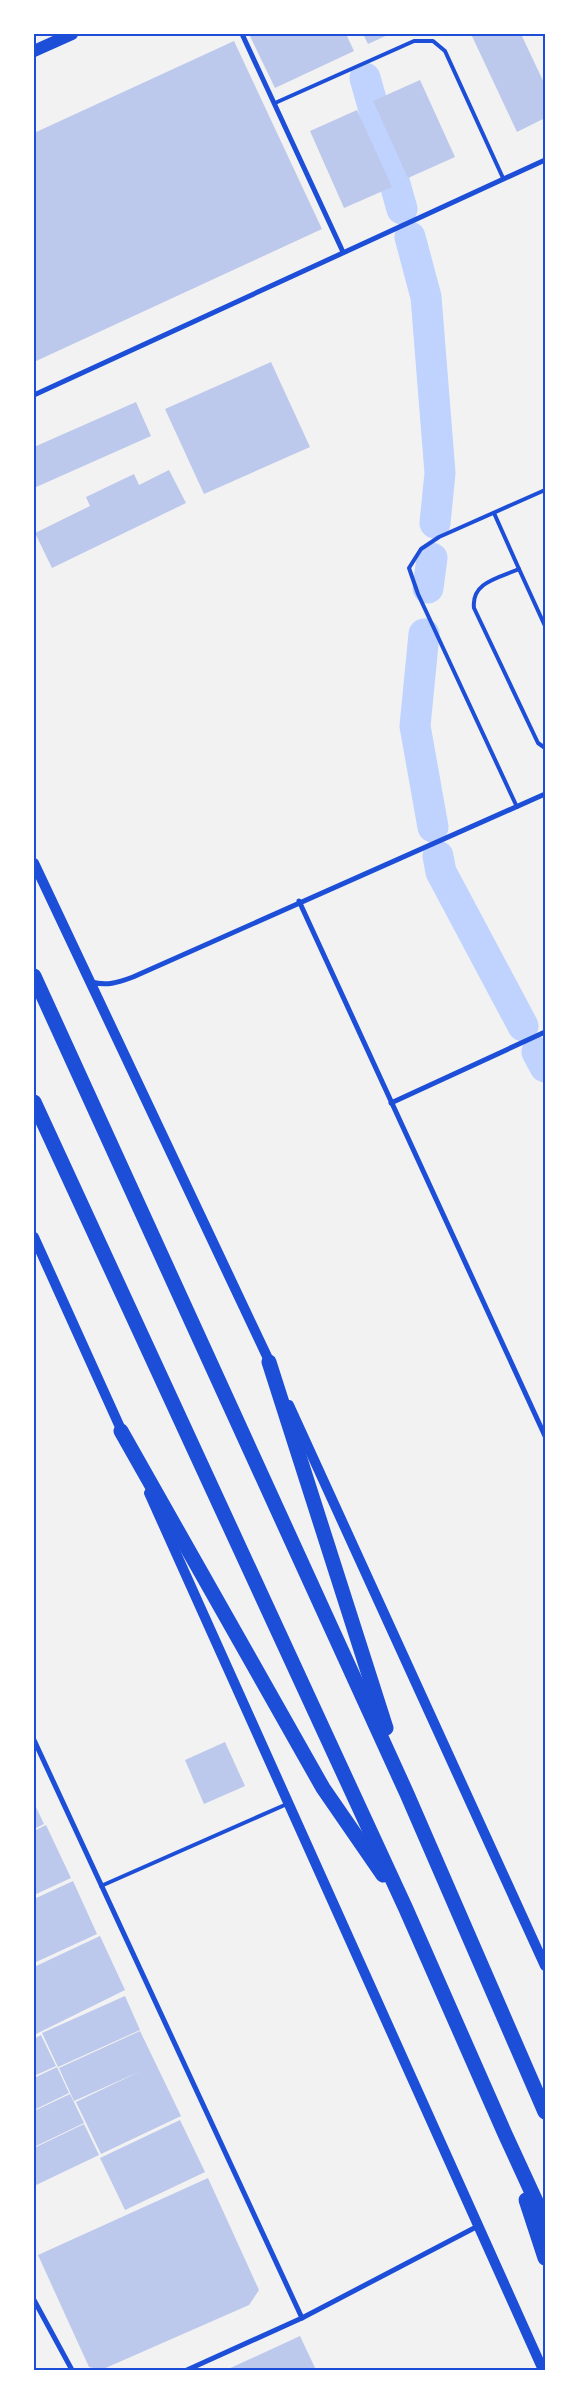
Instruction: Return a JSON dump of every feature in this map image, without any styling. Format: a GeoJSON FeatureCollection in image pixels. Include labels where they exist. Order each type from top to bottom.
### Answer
{"type":"FeatureCollection","features":[{"type":"Feature","properties":{"kind":"highway"},"geometry":{"type":"LineString","coordinates":[[34,976],[407,1794],[545,2112]]}},
{"type":"Feature","properties":{"kind":"highway"},"geometry":{"type":"LineString","coordinates":[[34,1102],[406,1909],[504,2134],[545,2221]]}},
{"type":"Feature","properties":{"kind":"highway"},"geometry":{"type":"LineString","coordinates":[[269,1362],[407,1794]]}},
{"type":"Feature","properties":{"kind":"highway"},"geometry":{"type":"LineString","coordinates":[[121,1431],[322,1788],[406,1909]]}},
{"type":"Feature","properties":{"kind":"highway"},"geometry":{"type":"LineString","coordinates":[[504,2134],[545,2258]]}},
{"type":"Feature","properties":{"kind":"main road"},"geometry":{"type":"LineString","coordinates":[[34,51],[72,34]]}},
{"type":"Feature","properties":{"kind":"main road"},"geometry":{"type":"LineString","coordinates":[[34,863],[269,1362],[545,1966]]}},
{"type":"Feature","properties":{"kind":"main road"},"geometry":{"type":"LineString","coordinates":[[34,1237],[287,1804],[543,2370]]}},
{"type":"Feature","properties":{"kind":"street"},"geometry":{"type":"LineString","coordinates":[[242,34],[342,252]]}},
{"type":"Feature","properties":{"kind":"street"},"geometry":{"type":"LineString","coordinates":[[34,395],[545,160]]}},
{"type":"Feature","properties":{"kind":"street"},"geometry":{"type":"LineString","coordinates":[[88,981],[103,985],[116,983],[545,794]]}},
{"type":"Feature","properties":{"kind":"street"},"geometry":{"type":"LineString","coordinates":[[299,901],[545,1436]]}},
{"type":"Feature","properties":{"kind":"street"},"geometry":{"type":"LineString","coordinates":[[391,1103],[545,1032]]}},
{"type":"Feature","properties":{"kind":"street"},"geometry":{"type":"LineString","coordinates":[[34,1740],[302,2318]]}},
{"type":"Feature","properties":{"kind":"street"},"geometry":{"type":"LineString","coordinates":[[186,2370],[302,2318],[479,2226]]}},
{"type":"Feature","properties":{"kind":"street"},"geometry":{"type":"LineString","coordinates":[[34,2300],[72,2370]]}},
{"type":"Feature","properties":{"kind":"lane"},"geometry":{"type":"LineString","coordinates":[[275,103],[414,41],[433,41],[446,51],[503,178]]}},
{"type":"Feature","properties":{"kind":"lane"},"geometry":{"type":"LineString","coordinates":[[516,807],[418,594],[409,568],[421,549],[438,537],[545,490]]}},
{"type":"Feature","properties":{"kind":"lane"},"geometry":{"type":"LineString","coordinates":[[494,513],[545,626]]}},
{"type":"Feature","properties":{"kind":"lane"},"geometry":{"type":"LineString","coordinates":[[519,569],[478,587],[473,597],[474,608],[538,743],[545,748]]}},
{"type":"Feature","properties":{"kind":"lane"},"geometry":{"type":"LineString","coordinates":[[101,1886],[287,1804]]}},
{"type":"Feature","properties":{"kind":"building"},"geometry":{"type":"Polygon","coordinates":[[[249,34],[346,34],[354,51],[275,88],[249,34]]]}},
{"type":"Feature","properties":{"kind":"building"},"geometry":{"type":"Polygon","coordinates":[[[363,34],[390,34],[368,44],[363,34]]]}},
{"type":"Feature","properties":{"kind":"building"},"geometry":{"type":"Polygon","coordinates":[[[471,34],[521,34],[545,85],[545,118],[517,132],[471,34]]]}},
{"type":"Feature","properties":{"kind":"building"},"geometry":{"type":"Polygon","coordinates":[[[234,41],[322,229],[34,362],[34,133],[234,41]]]}},
{"type":"Feature","properties":{"kind":"building"},"geometry":{"type":"Polygon","coordinates":[[[420,80],[455,157],[408,178],[373,101],[420,80]]]}},
{"type":"Feature","properties":{"kind":"building"},"geometry":{"type":"Polygon","coordinates":[[[357,110],[392,187],[344,208],[310,131],[357,110]]]}},
{"type":"Feature","properties":{"kind":"building"},"geometry":{"type":"Polygon","coordinates":[[[271,362],[310,447],[204,494],[165,409],[271,362]]]}},
{"type":"Feature","properties":{"kind":"building"},"geometry":{"type":"Polygon","coordinates":[[[136,402],[151,436],[34,488],[34,447],[136,402]]]}},
{"type":"Feature","properties":{"kind":"building"},"geometry":{"type":"Polygon","coordinates":[[[169,470],[186,503],[52,568],[35,533],[90,506],[86,497],[134,474],[139,485],[169,470]]]}},
{"type":"Feature","properties":{"kind":"building"},"geometry":{"type":"Polygon","coordinates":[[[225,1742],[245,1786],[204,1804],[185,1760],[225,1742]]]}},
{"type":"Feature","properties":{"kind":"building"},"geometry":{"type":"Polygon","coordinates":[[[34,1803],[44,1824],[34,1829],[34,1803]]]}},
{"type":"Feature","properties":{"kind":"building"},"geometry":{"type":"Polygon","coordinates":[[[46,1825],[71,1878],[34,1895],[34,1831],[46,1825]]]}},
{"type":"Feature","properties":{"kind":"building"},"geometry":{"type":"Polygon","coordinates":[[[73,1881],[97,1934],[34,1963],[34,1899],[73,1881]]]}},
{"type":"Feature","properties":{"kind":"building"},"geometry":{"type":"Polygon","coordinates":[[[100,1936],[125,1990],[34,2035],[34,1967],[100,1936]]]}},
{"type":"Feature","properties":{"kind":"building"},"geometry":{"type":"Polygon","coordinates":[[[125,1996],[140,2030],[58,2067],[42,2033],[125,1996]]]}},
{"type":"Feature","properties":{"kind":"building"},"geometry":{"type":"Polygon","coordinates":[[[140,2031],[181,2116],[101,2154],[76,2102],[141,2071],[74,2101],[59,2068],[140,2031]]]}},
{"type":"Feature","properties":{"kind":"building"},"geometry":{"type":"Polygon","coordinates":[[[41,2035],[56,2066],[34,2076],[34,2039],[41,2035]]]}},
{"type":"Feature","properties":{"kind":"building"},"geometry":{"type":"Polygon","coordinates":[[[57,2067],[69,2093],[34,2110],[34,2078],[57,2067]]]}},
{"type":"Feature","properties":{"kind":"building"},"geometry":{"type":"Polygon","coordinates":[[[70,2094],[84,2123],[34,2147],[34,2111],[70,2094]]]}},
{"type":"Feature","properties":{"kind":"building"},"geometry":{"type":"Polygon","coordinates":[[[180,2120],[205,2172],[125,2210],[100,2158],[180,2120]]]}},
{"type":"Feature","properties":{"kind":"building"},"geometry":{"type":"Polygon","coordinates":[[[84,2124],[99,2155],[34,2186],[34,2148],[84,2124]]]}},
{"type":"Feature","properties":{"kind":"building"},"geometry":{"type":"Polygon","coordinates":[[[208,2178],[259,2290],[249,2305],[101,2370],[89,2367],[38,2255],[208,2178]]]}},
{"type":"Feature","properties":{"kind":"building"},"geometry":{"type":"Polygon","coordinates":[[[300,2336],[316,2370],[226,2370],[300,2336]]]}},
{"type":"Feature","properties":{"kind":"waterway"},"geometry":{"type":"LineString","coordinates":[[365,78],[402,209]]}},
{"type":"Feature","properties":{"kind":"waterway"},"geometry":{"type":"LineString","coordinates":[[410,237],[426,297],[440,473],[435,523]]}},
{"type":"Feature","properties":{"kind":"waterway"},"geometry":{"type":"LineString","coordinates":[[428,588],[432,558]]}},
{"type":"Feature","properties":{"kind":"waterway"},"geometry":{"type":"LineString","coordinates":[[424,634],[415,726],[433,827]]}},
{"type":"Feature","properties":{"kind":"waterway"},"geometry":{"type":"LineString","coordinates":[[438,856],[441,872],[523,1026]]}},
{"type":"Feature","properties":{"kind":"waterway"},"geometry":{"type":"LineString","coordinates":[[537,1052],[545,1067]]}}]}
